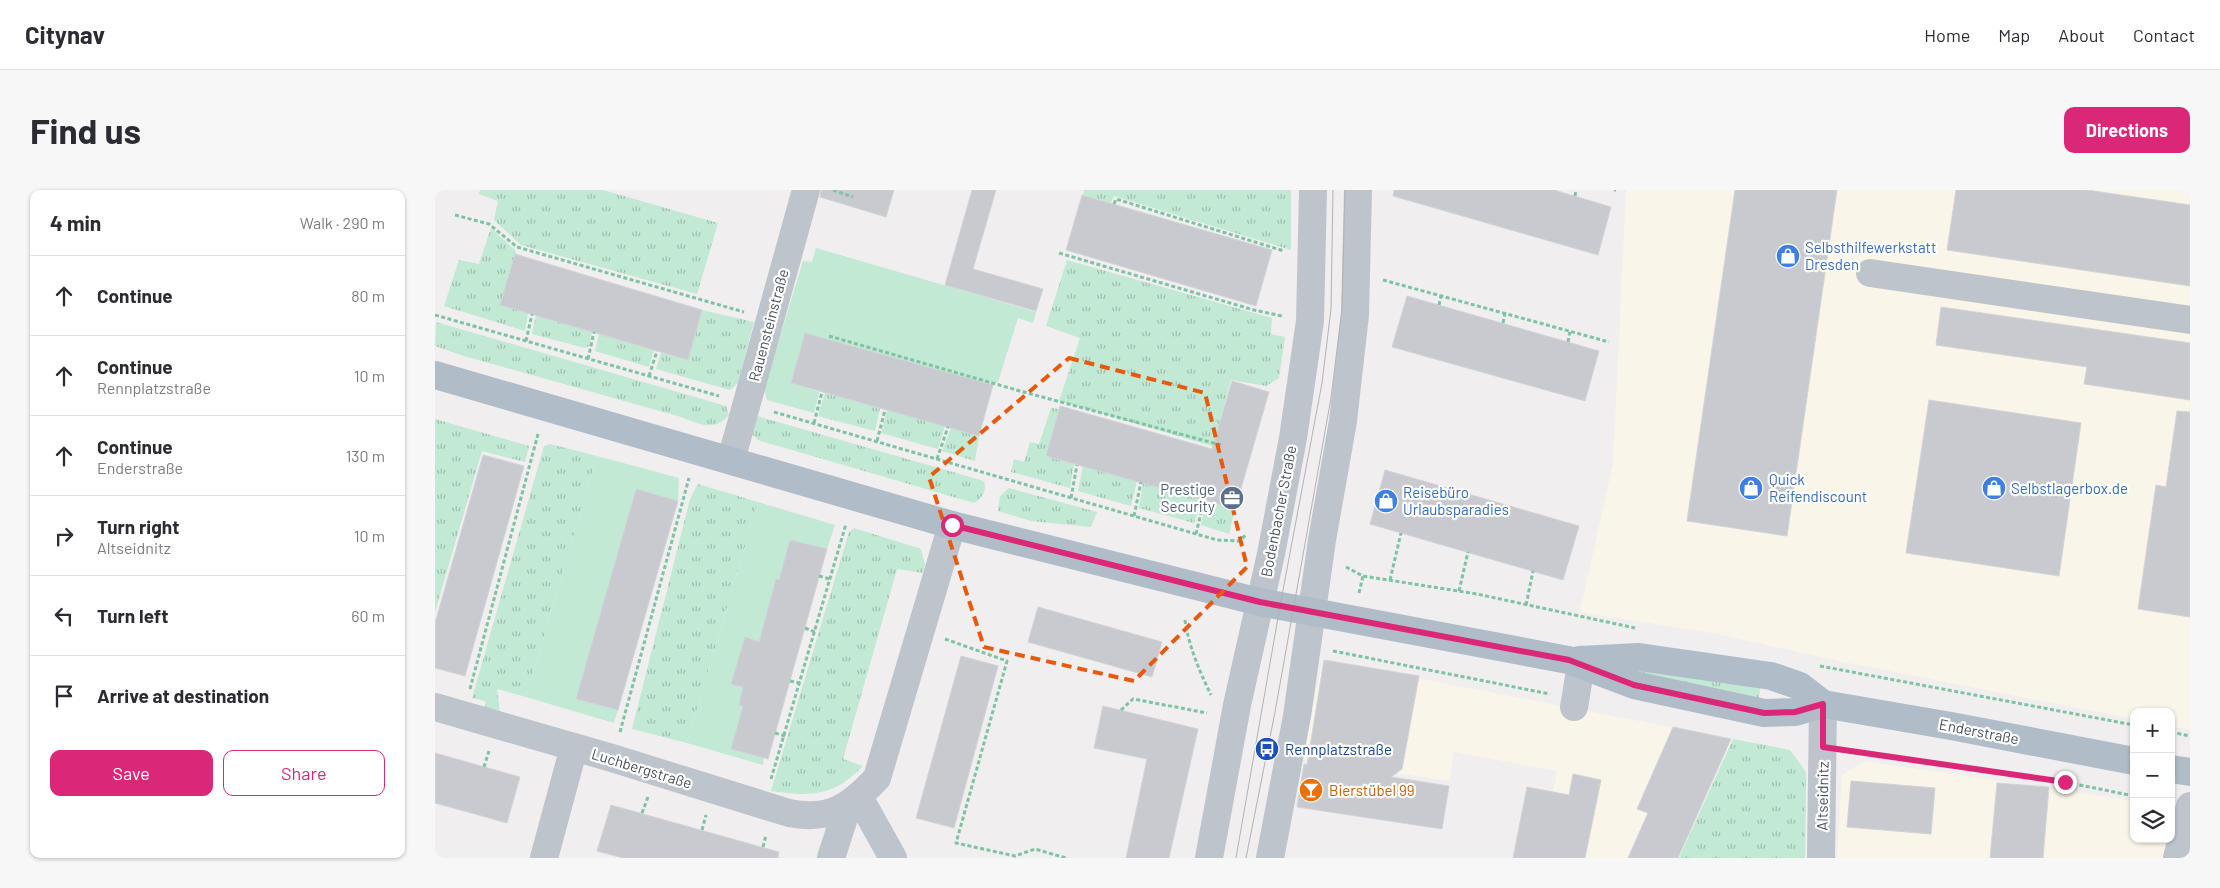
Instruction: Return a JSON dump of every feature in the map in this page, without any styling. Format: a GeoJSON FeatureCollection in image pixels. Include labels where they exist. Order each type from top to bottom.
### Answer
{"type":"FeatureCollection","features":[{"type":"Feature","properties":{"kind":"main road"},"geometry":{"type":"LineString","coordinates":[[435,375],[952,525],[1260,602],[1312,612]]}},
{"type":"Feature","properties":{"kind":"main road","name":"Enderstraße"},"geometry":{"type":"LineString","coordinates":[[1312,612],[1575,662],[1634,685],[1764,713],[1795,712],[1823,704],[2130,760]]}},
{"type":"Feature","properties":{"kind":"main road","name":"Enderstraße"},"geometry":{"type":"LineString","coordinates":[[1575,662],[1639,657],[1771,676],[1800,686],[1823,704]]}},
{"type":"Feature","properties":{"kind":"main road"},"geometry":{"type":"LineString","coordinates":[[2175,770],[2190,772]]}},
{"type":"Feature","properties":{"kind":"street","name":"Rauensteinstraße"},"geometry":{"type":"LineString","coordinates":[[731,460],[806,190]]}},
{"type":"Feature","properties":{"kind":"street","name":"Bodenbacher Straße"},"geometry":{"type":"LineString","coordinates":[[1209,858],[1237,705],[1293,438],[1308,336],[1313,190]]}},
{"type":"Feature","properties":{"kind":"street"},"geometry":{"type":"LineString","coordinates":[[1270,858],[1297,716],[1322,540],[1343,421],[1355,315],[1358,190]]}},
{"type":"Feature","properties":{"kind":"street"},"geometry":{"type":"LineString","coordinates":[[1870,273],[2190,320]]}},
{"type":"Feature","properties":{"kind":"street","name":"Luchbergstraße"},"geometry":{"type":"LineString","coordinates":[[435,707],[763,805],[808,817],[827,814],[853,801],[877,778],[952,525]]}},
{"type":"Feature","properties":{"kind":"street"},"geometry":{"type":"LineString","coordinates":[[1574,707],[1575,662]]}},
{"type":"Feature","properties":{"kind":"street","name":"Altseidnitz"},"geometry":{"type":"LineString","coordinates":[[1821,858],[1823,704]]}},
{"type":"Feature","properties":{"kind":"street"},"geometry":{"type":"LineString","coordinates":[[544,858],[574,747]]}},
{"type":"Feature","properties":{"kind":"street"},"geometry":{"type":"LineString","coordinates":[[853,801],[893,858]]}},
{"type":"Feature","properties":{"kind":"street","name":"Luchbergstraße"},"geometry":{"type":"LineString","coordinates":[[831,858],[853,801]]}},
{"type":"Feature","properties":{"kind":"street"},"geometry":{"type":"LineString","coordinates":[[2177,858],[2190,806]]}},
{"type":"Feature","properties":{"kind":"path"},"geometry":{"type":"LineString","coordinates":[[833,190],[853,197]]}},
{"type":"Feature","properties":{"kind":"path"},"geometry":{"type":"LineString","coordinates":[[1575,196],[1576,190]]}},
{"type":"Feature","properties":{"kind":"path"},"geometry":{"type":"LineString","coordinates":[[1114,204],[1116,199],[1239,239],[1285,251]]}},
{"type":"Feature","properties":{"kind":"path"},"geometry":{"type":"LineString","coordinates":[[455,215],[489,224],[517,247],[769,319]]}},
{"type":"Feature","properties":{"kind":"path"},"geometry":{"type":"LineString","coordinates":[[1178,223],[1179,218]]}},
{"type":"Feature","properties":{"kind":"path"},"geometry":{"type":"LineString","coordinates":[[1059,254],[1254,310],[1283,316]]}},
{"type":"Feature","properties":{"kind":"path"},"geometry":{"type":"LineString","coordinates":[[1379,279],[1609,342]]}},
{"type":"Feature","properties":{"kind":"path"},"geometry":{"type":"LineString","coordinates":[[1439,305],[1441,296]]}},
{"type":"Feature","properties":{"kind":"path"},"geometry":{"type":"LineString","coordinates":[[1503,323],[1505,313]]}},
{"type":"Feature","properties":{"kind":"path"},"geometry":{"type":"LineString","coordinates":[[526,341],[532,314]]}},
{"type":"Feature","properties":{"kind":"path"},"geometry":{"type":"LineString","coordinates":[[435,315],[1217,540],[1239,541],[1249,532]]}},
{"type":"Feature","properties":{"kind":"path"},"geometry":{"type":"LineString","coordinates":[[1568,342],[1570,331]]}},
{"type":"Feature","properties":{"kind":"path"},"geometry":{"type":"LineString","coordinates":[[588,359],[594,332]]}},
{"type":"Feature","properties":{"kind":"path"},"geometry":{"type":"LineString","coordinates":[[829,336],[1020,391],[1221,445]]}},
{"type":"Feature","properties":{"kind":"path"},"geometry":{"type":"LineString","coordinates":[[649,376],[657,351]]}},
{"type":"Feature","properties":{"kind":"path"},"geometry":{"type":"LineString","coordinates":[[813,423],[822,392]]}},
{"type":"Feature","properties":{"kind":"path"},"geometry":{"type":"LineString","coordinates":[[877,441],[885,410]]}},
{"type":"Feature","properties":{"kind":"path"},"geometry":{"type":"LineString","coordinates":[[937,459],[948,427]]}},
{"type":"Feature","properties":{"kind":"path"},"geometry":{"type":"LineString","coordinates":[[468,695],[539,431]]}},
{"type":"Feature","properties":{"kind":"path"},"geometry":{"type":"LineString","coordinates":[[1071,498],[1077,465]]}},
{"type":"Feature","properties":{"kind":"path"},"geometry":{"type":"LineString","coordinates":[[618,738],[690,474]]}},
{"type":"Feature","properties":{"kind":"path"},"geometry":{"type":"LineString","coordinates":[[1134,516],[1141,482]]}},
{"type":"Feature","properties":{"kind":"path"},"geometry":{"type":"LineString","coordinates":[[1196,534],[1204,500]]}},
{"type":"Feature","properties":{"kind":"path"},"geometry":{"type":"LineString","coordinates":[[763,805],[785,736],[847,521]]}},
{"type":"Feature","properties":{"kind":"path"},"geometry":{"type":"LineString","coordinates":[[1390,580],[1401,533]]}},
{"type":"Feature","properties":{"kind":"path"},"geometry":{"type":"LineString","coordinates":[[1459,591],[1468,552]]}},
{"type":"Feature","properties":{"kind":"path"},"geometry":{"type":"LineString","coordinates":[[1526,605],[1533,571]]}},
{"type":"Feature","properties":{"kind":"path"},"geometry":{"type":"LineString","coordinates":[[819,576],[830,579]]}},
{"type":"Feature","properties":{"kind":"path"},"geometry":{"type":"LineString","coordinates":[[1185,620],[1188,639],[1197,666],[1215,701]]}},
{"type":"Feature","properties":{"kind":"path"},"geometry":{"type":"LineString","coordinates":[[805,628],[815,632]]}},
{"type":"Feature","properties":{"kind":"path"},"geometry":{"type":"LineString","coordinates":[[921,630],[1007,661],[956,842],[1015,856],[1035,849],[1066,858]]}},
{"type":"Feature","properties":{"kind":"path"},"geometry":{"type":"LineString","coordinates":[[790,681],[800,683]]}},
{"type":"Feature","properties":{"kind":"path"},"geometry":{"type":"LineString","coordinates":[[1121,710],[1133,699],[1209,713]]}},
{"type":"Feature","properties":{"kind":"path"},"geometry":{"type":"LineString","coordinates":[[775,733],[785,736]]}},
{"type":"Feature","properties":{"kind":"path"},"geometry":{"type":"LineString","coordinates":[[2175,733],[2190,736]]}},
{"type":"Feature","properties":{"kind":"path"},"geometry":{"type":"LineString","coordinates":[[484,767],[491,744]]}},
{"type":"Feature","properties":{"kind":"path"},"geometry":{"type":"LineString","coordinates":[[1823,747],[2065,782],[2130,795]]}},
{"type":"Feature","properties":{"kind":"path"},"geometry":{"type":"LineString","coordinates":[[642,813],[650,790]]}},
{"type":"Feature","properties":{"kind":"path"},"geometry":{"type":"LineString","coordinates":[[702,830],[709,807]]}},
{"type":"Feature","properties":{"kind":"highlighted area"},"geometry":{"type":"Polygon","coordinates":[[[1069,358],[1205,393],[1247,567],[1134,681],[984,647],[929,477],[1069,358]]]}},
{"type":"Feature","properties":{"kind":"shaded area"},"geometry":{"type":"Polygon","coordinates":[[[1626,190],[2190,190],[2190,730],[2175,727],[2175,708],[2130,708],[2130,718],[1843,662],[1718,634],[1580,612],[1613,463],[1626,190]]]}},
{"type":"Feature","properties":{"kind":"shaded area"},"geometry":{"type":"Polygon","coordinates":[[[1323,660],[1733,739],[1679,858],[1569,858],[1541,851],[1557,771],[1454,752],[1449,781],[1302,759],[1323,660]]]}},
{"type":"Feature","properties":{"kind":"shaded area"},"geometry":{"type":"Polygon","coordinates":[[[1864,761],[2130,800],[2130,843],[2175,843],[2175,809],[2190,812],[2190,858],[1837,858],[1842,775],[1864,761]]]}},
{"type":"Feature","properties":{"kind":"green space"},"geometry":{"type":"Polygon","coordinates":[[[480,190],[603,190],[718,223],[697,294],[521,245],[494,220],[498,201],[479,194],[480,190]]]}},
{"type":"Feature","properties":{"kind":"green space"},"geometry":{"type":"Polygon","coordinates":[[[1084,190],[1291,190],[1291,250],[1114,196],[1111,203],[1083,195],[1084,190]]]}},
{"type":"Feature","properties":{"kind":"green space"},"geometry":{"type":"Polygon","coordinates":[[[491,228],[515,250],[528,313],[525,331],[444,306],[459,260],[479,264],[491,228]]]}},
{"type":"Feature","properties":{"kind":"green space"},"geometry":{"type":"Polygon","coordinates":[[[816,248],[1036,312],[1033,323],[1018,318],[998,382],[993,385],[805,333],[791,383],[819,392],[814,413],[767,400],[764,389],[803,261],[812,262],[816,248]]]}},
{"type":"Feature","properties":{"kind":"green space"},"geometry":{"type":"Polygon","coordinates":[[[1067,260],[1272,318],[1271,334],[1285,337],[1279,378],[1266,386],[1231,380],[1220,420],[1237,425],[1229,451],[1059,401],[1080,338],[1046,326],[1067,260]]]}},
{"type":"Feature","properties":{"kind":"green space"},"geometry":{"type":"Polygon","coordinates":[[[702,310],[754,322],[738,383],[730,390],[656,369],[661,352],[688,360],[702,310]]]}},
{"type":"Feature","properties":{"kind":"green space"},"geometry":{"type":"Polygon","coordinates":[[[536,315],[592,332],[589,346],[585,348],[532,334],[536,315]]]}},
{"type":"Feature","properties":{"kind":"green space"},"geometry":{"type":"Polygon","coordinates":[[[436,322],[726,406],[729,415],[712,425],[700,424],[464,356],[435,346],[436,322]]]}},
{"type":"Feature","properties":{"kind":"green space"},"geometry":{"type":"Polygon","coordinates":[[[599,334],[654,350],[649,367],[595,351],[599,334]]]}},
{"type":"Feature","properties":{"kind":"green space"},"geometry":{"type":"Polygon","coordinates":[[[825,393],[880,408],[875,431],[818,416],[825,393]]]}},
{"type":"Feature","properties":{"kind":"green space"},"geometry":{"type":"Polygon","coordinates":[[[1051,408],[1059,409],[1046,456],[1074,464],[1070,488],[1011,472],[1014,459],[1024,462],[1030,442],[1039,444],[1051,408]]]}},
{"type":"Feature","properties":{"kind":"green space"},"geometry":{"type":"Polygon","coordinates":[[[887,410],[945,426],[938,449],[881,433],[887,410]]]}},
{"type":"Feature","properties":{"kind":"green space"},"geometry":{"type":"Polygon","coordinates":[[[750,414],[984,481],[984,491],[981,497],[974,503],[758,440],[751,433],[750,414]]]}},
{"type":"Feature","properties":{"kind":"green space"},"geometry":{"type":"Polygon","coordinates":[[[435,419],[529,446],[525,462],[482,451],[435,612],[435,419]]]}},
{"type":"Feature","properties":{"kind":"green space"},"geometry":{"type":"Polygon","coordinates":[[[951,428],[979,436],[975,461],[942,451],[951,428]]]}},
{"type":"Feature","properties":{"kind":"green space"},"geometry":{"type":"Polygon","coordinates":[[[550,444],[597,456],[526,697],[497,689],[500,711],[484,707],[486,701],[472,698],[544,446],[550,444]]]}},
{"type":"Feature","properties":{"kind":"green space"},"geometry":{"type":"Polygon","coordinates":[[[597,456],[679,478],[678,501],[636,489],[577,699],[618,710],[614,723],[526,697],[597,456]]]}},
{"type":"Feature","properties":{"kind":"green space"},"geometry":{"type":"Polygon","coordinates":[[[1083,466],[1137,481],[1131,506],[1078,491],[1083,466]]]}},
{"type":"Feature","properties":{"kind":"green space"},"geometry":{"type":"Polygon","coordinates":[[[1143,483],[1201,500],[1202,508],[1199,509],[1194,523],[1139,508],[1143,483]]]}},
{"type":"Feature","properties":{"kind":"green space"},"geometry":{"type":"Polygon","coordinates":[[[698,484],[758,502],[687,743],[632,729],[690,499],[698,484]]]}},
{"type":"Feature","properties":{"kind":"green space"},"geometry":{"type":"Polygon","coordinates":[[[1009,488],[1097,512],[1091,527],[1031,521],[998,511],[1000,496],[1009,488]]]}},
{"type":"Feature","properties":{"kind":"green space"},"geometry":{"type":"Polygon","coordinates":[[[1206,501],[1235,509],[1229,534],[1201,525],[1206,501]]]}},
{"type":"Feature","properties":{"kind":"green space"},"geometry":{"type":"Polygon","coordinates":[[[758,502],[835,525],[827,549],[790,540],[779,580],[776,580],[756,654],[739,704],[743,706],[731,749],[764,758],[763,765],[687,743],[758,502]]]}},
{"type":"Feature","properties":{"kind":"green space"},"geometry":{"type":"Polygon","coordinates":[[[854,528],[921,549],[925,565],[923,573],[897,569],[843,759],[863,766],[842,783],[832,789],[821,792],[798,794],[771,791],[849,532],[854,528]]]}},
{"type":"Feature","properties":{"kind":"green space"},"geometry":{"type":"Polygon","coordinates":[[[1631,666],[1760,688],[1759,699],[1630,673],[1631,666]]]}},
{"type":"Feature","properties":{"kind":"green space"},"geometry":{"type":"Polygon","coordinates":[[[1733,739],[1790,750],[1806,772],[1805,858],[1679,858],[1733,739]]]}},
{"type":"Feature","properties":{"kind":"building"},"geometry":{"type":"Polygon","coordinates":[[[821,190],[894,190],[886,217],[820,197],[821,190]]]}},
{"type":"Feature","properties":{"kind":"building"},"geometry":{"type":"Polygon","coordinates":[[[972,190],[996,190],[973,269],[1043,289],[1036,311],[945,285],[972,190]]]}},
{"type":"Feature","properties":{"kind":"building"},"geometry":{"type":"Polygon","coordinates":[[[1394,190],[1554,190],[1611,207],[1598,255],[1393,196],[1394,190]]]}},
{"type":"Feature","properties":{"kind":"building"},"geometry":{"type":"Polygon","coordinates":[[[1735,190],[1837,190],[1787,536],[1687,521],[1735,190]]]}},
{"type":"Feature","properties":{"kind":"building"},"geometry":{"type":"Polygon","coordinates":[[[1956,190],[2087,190],[2190,205],[2190,286],[1947,250],[1956,190]]]}},
{"type":"Feature","properties":{"kind":"building"},"geometry":{"type":"Polygon","coordinates":[[[1082,195],[1272,250],[1256,306],[1066,250],[1082,195]]]}},
{"type":"Feature","properties":{"kind":"building"},"geometry":{"type":"Polygon","coordinates":[[[515,254],[702,310],[688,360],[500,305],[515,254]]]}},
{"type":"Feature","properties":{"kind":"building"},"geometry":{"type":"Polygon","coordinates":[[[1407,296],[1599,351],[1585,401],[1392,347],[1407,296]]]}},
{"type":"Feature","properties":{"kind":"building"},"geometry":{"type":"Polygon","coordinates":[[[1941,307],[2190,343],[2190,400],[2084,384],[2087,367],[1936,345],[1941,307]]]}},
{"type":"Feature","properties":{"kind":"building"},"geometry":{"type":"Polygon","coordinates":[[[805,333],[993,385],[979,436],[791,383],[805,333]]]}},
{"type":"Feature","properties":{"kind":"building"},"geometry":{"type":"Polygon","coordinates":[[[1232,381],[1269,392],[1235,509],[1046,456],[1060,406],[1212,449],[1232,381]]]}},
{"type":"Feature","properties":{"kind":"building","name":"Selbstlagerbox.de"},"geometry":{"type":"Polygon","coordinates":[[[1929,400],[2081,423],[2059,576],[1906,553],[1929,400]]]}},
{"type":"Feature","properties":{"kind":"building"},"geometry":{"type":"Polygon","coordinates":[[[2177,411],[2190,412],[2190,617],[2138,609],[2156,485],[2166,487],[2177,411]]]}},
{"type":"Feature","properties":{"kind":"building"},"geometry":{"type":"Polygon","coordinates":[[[483,455],[524,466],[465,676],[435,668],[435,623],[483,455]]]}},
{"type":"Feature","properties":{"kind":"building"},"geometry":{"type":"Polygon","coordinates":[[[1385,470],[1579,526],[1563,580],[1370,524],[1385,470]]]}},
{"type":"Feature","properties":{"kind":"building"},"geometry":{"type":"Polygon","coordinates":[[[636,489],[678,501],[618,710],[576,699],[636,489]]]}},
{"type":"Feature","properties":{"kind":"building"},"geometry":{"type":"Polygon","coordinates":[[[790,540],[827,549],[768,759],[731,749],[743,706],[739,705],[743,687],[731,684],[745,637],[759,642],[776,579],[779,580],[790,540]]]}},
{"type":"Feature","properties":{"kind":"building"},"geometry":{"type":"Polygon","coordinates":[[[1038,607],[1162,642],[1152,677],[1028,642],[1038,607]]]}},
{"type":"Feature","properties":{"kind":"building"},"geometry":{"type":"Polygon","coordinates":[[[961,656],[998,666],[954,828],[916,818],[961,656]]]}},
{"type":"Feature","properties":{"kind":"building"},"geometry":{"type":"Polygon","coordinates":[[[1324,660],[1419,676],[1402,769],[1391,777],[1449,786],[1442,829],[1297,807],[1304,764],[1307,765],[1324,660]]]}},
{"type":"Feature","properties":{"kind":"building"},"geometry":{"type":"Polygon","coordinates":[[[1103,706],[1198,729],[1169,858],[1126,858],[1147,759],[1094,748],[1103,706]]]}},
{"type":"Feature","properties":{"kind":"building"},"geometry":{"type":"Polygon","coordinates":[[[1673,727],[1731,739],[1678,858],[1628,858],[1648,813],[1637,809],[1673,727]]]}},
{"type":"Feature","properties":{"kind":"building"},"geometry":{"type":"Polygon","coordinates":[[[435,753],[520,777],[507,823],[435,803],[435,753]]]}},
{"type":"Feature","properties":{"kind":"building"},"geometry":{"type":"Polygon","coordinates":[[[1573,774],[1601,780],[1585,858],[1513,858],[1527,787],[1569,795],[1573,774]]]}},
{"type":"Feature","properties":{"kind":"building"},"geometry":{"type":"Polygon","coordinates":[[[1851,781],[1935,788],[1931,834],[1847,827],[1851,781]]]}},
{"type":"Feature","properties":{"kind":"building"},"geometry":{"type":"Polygon","coordinates":[[[1997,783],[2049,787],[2043,858],[1990,858],[1997,783]]]}},
{"type":"Feature","properties":{"kind":"building"},"geometry":{"type":"Polygon","coordinates":[[[611,805],[779,852],[778,858],[623,858],[597,851],[611,805]]]}},
{"type":"Feature","properties":{"kind":"tram line"},"geometry":{"type":"LineString","coordinates":[[1236,858],[1280,606],[1322,383],[1331,309],[1333,190]]}},
{"type":"Feature","properties":{"kind":"tram line"},"geometry":{"type":"LineString","coordinates":[[1246,858],[1275,712],[1331,398],[1342,309],[1345,190]]}},
{"type":"Feature","properties":{"kind":"place","name":"Selbsthilfewerkstatt Dresden"},"geometry":{"type":"Point","coordinates":[1788,256]}},
{"type":"Feature","properties":{"kind":"place","name":"Quick Reifendiscount"},"geometry":{"type":"Point","coordinates":[1751,488]}},
{"type":"Feature","properties":{"kind":"place","name":"Selbstlagerbox.de"},"geometry":{"type":"Point","coordinates":[1994,488]}},
{"type":"Feature","properties":{"kind":"place","name":"Prestige Security"},"geometry":{"type":"Point","coordinates":[1232,498]}},
{"type":"Feature","properties":{"kind":"place","name":"Reisebüro Urlaubsparadies"},"geometry":{"type":"Point","coordinates":[1386,501]}},
{"type":"Feature","properties":{"kind":"place","name":"Rennplatzstraße"},"geometry":{"type":"Point","coordinates":[1267,749]}},
{"type":"Feature","properties":{"kind":"place","name":"Bierstübel 99"},"geometry":{"type":"Point","coordinates":[1311,790]}},
{"type":"Feature","properties":{"kind":"route"},"geometry":{"type":"LineString","coordinates":[[952,525],[1260,602],[1569,660],[1634,685],[1764,713],[1795,712],[1823,704],[1823,747],[2065,782]]}}]}
